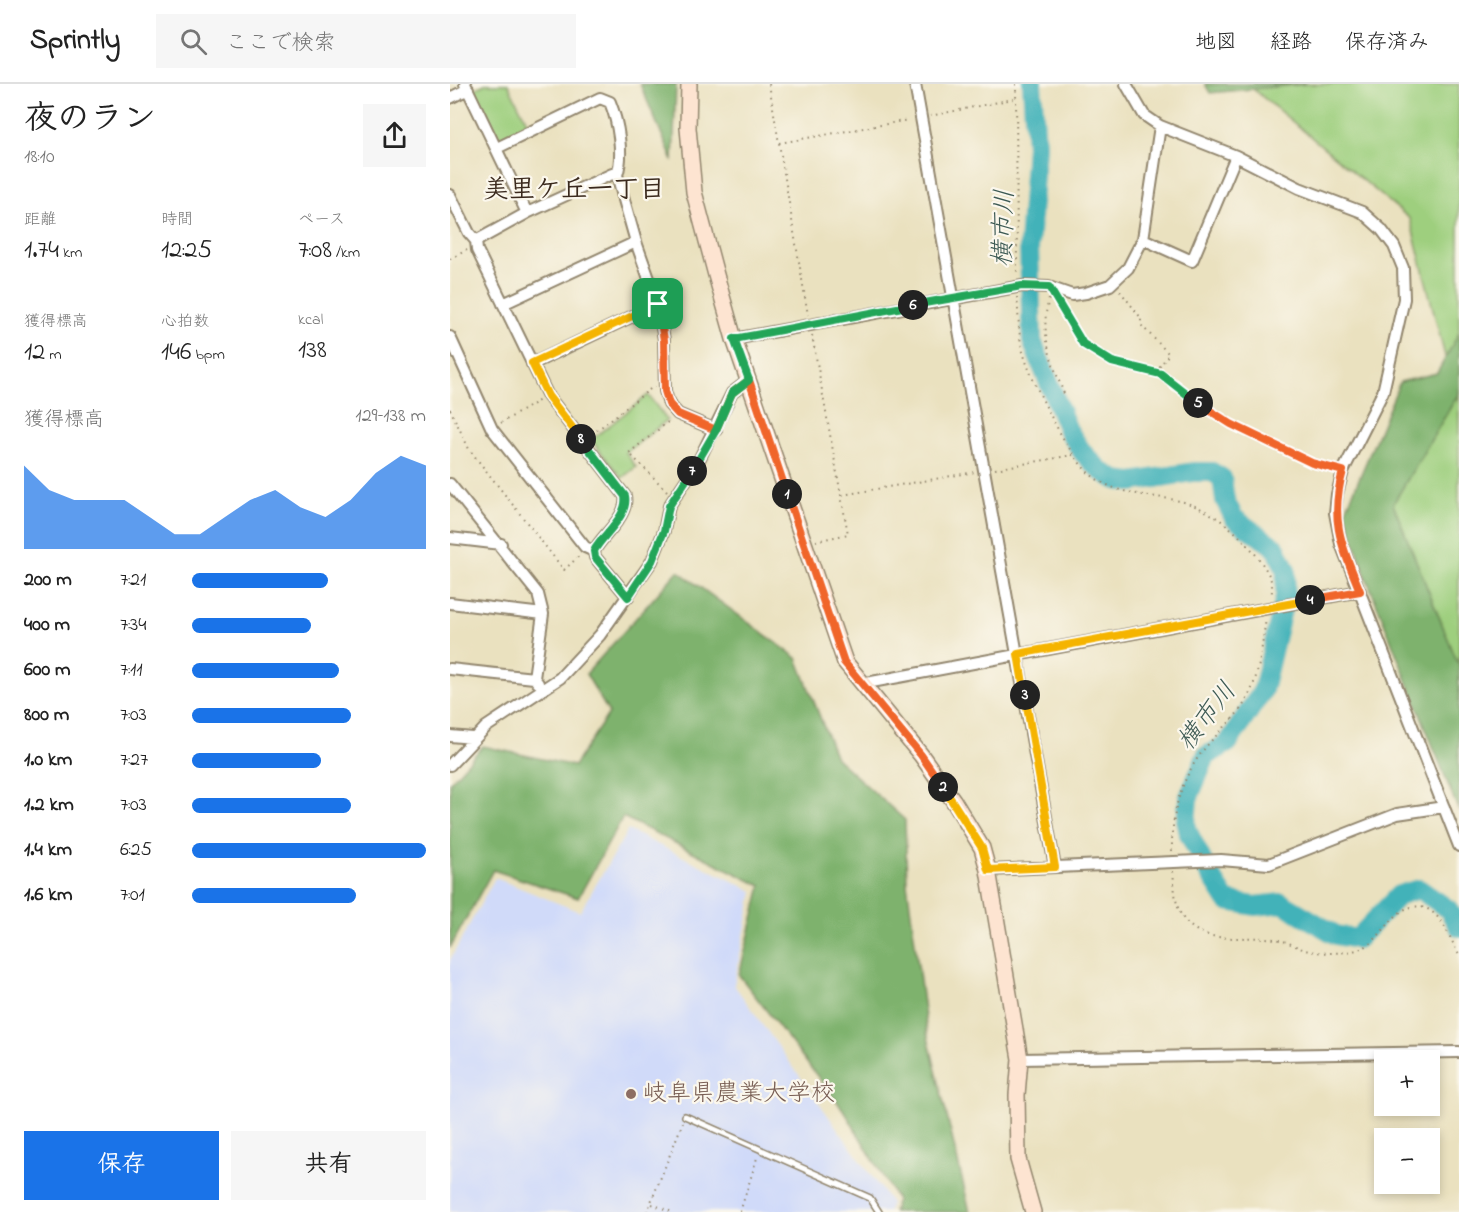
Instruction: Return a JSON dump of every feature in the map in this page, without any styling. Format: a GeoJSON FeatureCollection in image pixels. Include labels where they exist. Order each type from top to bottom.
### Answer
{"type":"FeatureCollection","features":[{"type":"Feature","properties":{"kind":"street"},"geometry":{"type":"LineString","coordinates":[[689,84],[688,128],[694,192],[734,339],[844,662],[921,755],[953,800],[982,848],[988,870],[1020,1059],[1017,1095],[1018,1159],[1033,1212]]}},
{"type":"Feature","properties":{"kind":"street"},"geometry":{"type":"LineString","coordinates":[[915,84],[1055,867]]}},
{"type":"Feature","properties":{"kind":"street"},"geometry":{"type":"LineString","coordinates":[[1126,84],[1144,115],[1160,126],[1236,156],[1299,188],[1362,212],[1381,229],[1394,246],[1403,268],[1404,299],[1383,392],[1343,471],[1337,494],[1337,528],[1459,846]]}},
{"type":"Feature","properties":{"kind":"street"},"geometry":{"type":"LineString","coordinates":[[450,98],[466,87],[527,213]]}},
{"type":"Feature","properties":{"kind":"street"},"geometry":{"type":"LineString","coordinates":[[497,148],[600,98],[610,102],[614,113],[621,164],[618,175],[636,242],[658,304],[664,340],[665,391],[669,404],[678,414],[716,430]]}},
{"type":"Feature","properties":{"kind":"street"},"geometry":{"type":"LineString","coordinates":[[734,339],[1022,286],[1051,289],[1072,295],[1086,293],[1112,283],[1128,268],[1143,239],[1160,126]]}},
{"type":"Feature","properties":{"kind":"street"},"geometry":{"type":"LineString","coordinates":[[1143,239],[1192,261],[1236,156]]}},
{"type":"Feature","properties":{"kind":"street"},"geometry":{"type":"LineString","coordinates":[[476,243],[527,213],[612,174],[618,175]]}},
{"type":"Feature","properties":{"kind":"street"},"geometry":{"type":"LineString","coordinates":[[450,195],[476,243],[548,396],[625,496],[627,503],[590,549]]}},
{"type":"Feature","properties":{"kind":"street"},"geometry":{"type":"LineString","coordinates":[[503,304],[636,242]]}},
{"type":"Feature","properties":{"kind":"street"},"geometry":{"type":"LineString","coordinates":[[532,363],[658,304]]}},
{"type":"Feature","properties":{"kind":"street"},"geometry":{"type":"LineString","coordinates":[[450,337],[492,429],[628,597]]}},
{"type":"Feature","properties":{"kind":"street"},"geometry":{"type":"LineString","coordinates":[[450,765],[473,738],[486,727],[560,678],[600,635],[652,561],[675,496],[716,430],[732,393],[749,380]]}},
{"type":"Feature","properties":{"kind":"street"},"geometry":{"type":"LineString","coordinates":[[450,484],[501,544],[538,594],[543,614],[534,678]]}},
{"type":"Feature","properties":{"kind":"street"},"geometry":{"type":"LineString","coordinates":[[450,538],[501,544]]}},
{"type":"Feature","properties":{"kind":"street"},"geometry":{"type":"LineString","coordinates":[[861,684],[1360,591]]}},
{"type":"Feature","properties":{"kind":"street"},"geometry":{"type":"LineString","coordinates":[[450,603],[543,614]]}},
{"type":"Feature","properties":{"kind":"street"},"geometry":{"type":"LineString","coordinates":[[450,669],[534,678],[544,690]]}},
{"type":"Feature","properties":{"kind":"street"},"geometry":{"type":"LineString","coordinates":[[450,736],[473,738]]}},
{"type":"Feature","properties":{"kind":"street"},"geometry":{"type":"LineString","coordinates":[[988,870],[1221,860],[1269,864],[1381,819],[1444,807]]}},
{"type":"Feature","properties":{"kind":"street"},"geometry":{"type":"LineString","coordinates":[[1020,1059],[1459,1052]]}},
{"type":"Feature","properties":{"kind":"lane"},"geometry":{"type":"LineString","coordinates":[[685,1116],[870,1197],[879,1208],[879,1212]]}},
{"type":"Feature","properties":{"kind":"path"},"geometry":{"type":"LineString","coordinates":[[778,143],[1018,98]]}},
{"type":"Feature","properties":{"kind":"path"},"geometry":{"type":"LineString","coordinates":[[450,259],[476,243]]}},
{"type":"Feature","properties":{"kind":"path"},"geometry":{"type":"LineString","coordinates":[[1112,283],[1142,318],[1141,326],[1169,354],[1158,373]]}},
{"type":"Feature","properties":{"kind":"path"},"geometry":{"type":"LineString","coordinates":[[1051,289],[1083,344],[1112,362],[1158,373],[1207,410],[1231,424],[1312,463],[1343,471]]}},
{"type":"Feature","properties":{"kind":"path"},"geometry":{"type":"LineString","coordinates":[[1051,289],[1045,314],[1046,338],[1049,356],[1064,394]]}},
{"type":"Feature","properties":{"kind":"path"},"geometry":{"type":"LineString","coordinates":[[583,442],[665,378]]}},
{"type":"Feature","properties":{"kind":"path"},"geometry":{"type":"LineString","coordinates":[[492,429],[548,396]]}},
{"type":"Feature","properties":{"kind":"path"},"geometry":{"type":"LineString","coordinates":[[450,409],[469,449],[564,570],[590,549]]}},
{"type":"Feature","properties":{"kind":"path"},"geometry":{"type":"LineString","coordinates":[[675,496],[663,488],[629,453],[678,414]]}},
{"type":"Feature","properties":{"kind":"path"},"geometry":{"type":"LineString","coordinates":[[842,495],[1073,455]]}},
{"type":"Feature","properties":{"kind":"path"},"geometry":{"type":"LineString","coordinates":[[647,1212],[685,1116]]}},
{"type":"Feature","properties":{"kind":"path"},"geometry":{"type":"LineString","coordinates":[[740,1212],[760,1150]]}},
{"type":"Feature","properties":{"kind":"path"},"geometry":{"type":"LineString","coordinates":[[651,1204],[672,1212]]}},
{"type":"Feature","properties":{"kind":"shaded area","name":"岐阜県農業大学校"},"geometry":{"type":"Polygon","coordinates":[[[628,830],[753,891],[734,985],[891,1203],[888,1212],[450,1212],[450,960],[495,878],[580,912],[628,830]]]}},
{"type":"Feature","properties":{"kind":"green space"},"geometry":{"type":"Polygon","coordinates":[[[485,84],[508,84],[529,126],[497,142],[472,90],[485,84]]]}},
{"type":"Feature","properties":{"kind":"green space"},"geometry":{"type":"Polygon","coordinates":[[[640,84],[676,84],[673,161],[640,84]]]}},
{"type":"Feature","properties":{"kind":"green space"},"geometry":{"type":"Polygon","coordinates":[[[1205,84],[1306,84],[1210,93],[1205,84]]]}},
{"type":"Feature","properties":{"kind":"green space"},"geometry":{"type":"Polygon","coordinates":[[[1247,84],[1459,84],[1459,696],[1381,503],[1452,384],[1410,219],[1247,84]]]}},
{"type":"Feature","properties":{"kind":"green space"},"geometry":{"type":"Polygon","coordinates":[[[1459,333],[1459,393],[1393,504],[1459,666],[1459,812],[1366,577],[1345,512],[1400,382],[1437,373],[1459,333]]]}},
{"type":"Feature","properties":{"kind":"green space"},"geometry":{"type":"Polygon","coordinates":[[[648,395],[667,420],[626,453],[636,467],[622,478],[591,440],[648,395]]]}},
{"type":"Feature","properties":{"kind":"green space"},"geometry":{"type":"Polygon","coordinates":[[[678,571],[797,658],[836,758],[905,820],[907,883],[927,1033],[970,1212],[893,1212],[897,1200],[845,1112],[739,975],[761,886],[623,817],[578,898],[493,870],[450,948],[450,782],[483,746],[574,766],[609,713],[586,674],[678,571]]]}},
{"type":"Feature","properties":{"kind":"waterway","name":"横市川"},"geometry":{"type":"LineString","coordinates":[[1032,84],[1036,146],[1029,246],[1032,341],[1068,430],[1083,453],[1101,471],[1116,480],[1131,482],[1193,472],[1212,472],[1222,478],[1225,500],[1234,518],[1276,548],[1286,570],[1285,597],[1263,690],[1228,743],[1206,756],[1188,799],[1186,824],[1206,868],[1227,901],[1255,906],[1282,903],[1336,935],[1357,939],[1399,895],[1419,889],[1448,909],[1459,927]]}},
{"type":"Feature","properties":{"kind":"place","name":"岐阜県農業大学校"},"geometry":{"type":"Point","coordinates":[631,1094]}},
{"type":"Feature","properties":{"kind":"district","name":"美里ケ丘一丁目"},"geometry":{"type":"Point","coordinates":[574,191]}},
{"type":"Feature","properties":{"kind":"route"},"geometry":{"type":"LineString","coordinates":[[658,304],[532,363],[559,413],[625,496],[627,503],[623,512],[594,551],[595,557],[628,597],[652,561],[664,531],[669,506],[716,430],[723,412],[732,393],[739,385],[749,380],[734,339],[945,298],[1022,286],[1053,289],[1052,292],[1083,344],[1112,362],[1161,374],[1207,410],[1231,424],[1269,440],[1312,463],[1343,471],[1335,513],[1337,528],[1360,591],[1018,654],[1044,816],[1055,867],[988,870],[982,848],[953,800],[921,755],[844,662],[749,380],[739,385],[732,393],[716,430],[678,414],[669,404],[665,391],[664,340],[658,304]]}}]}
